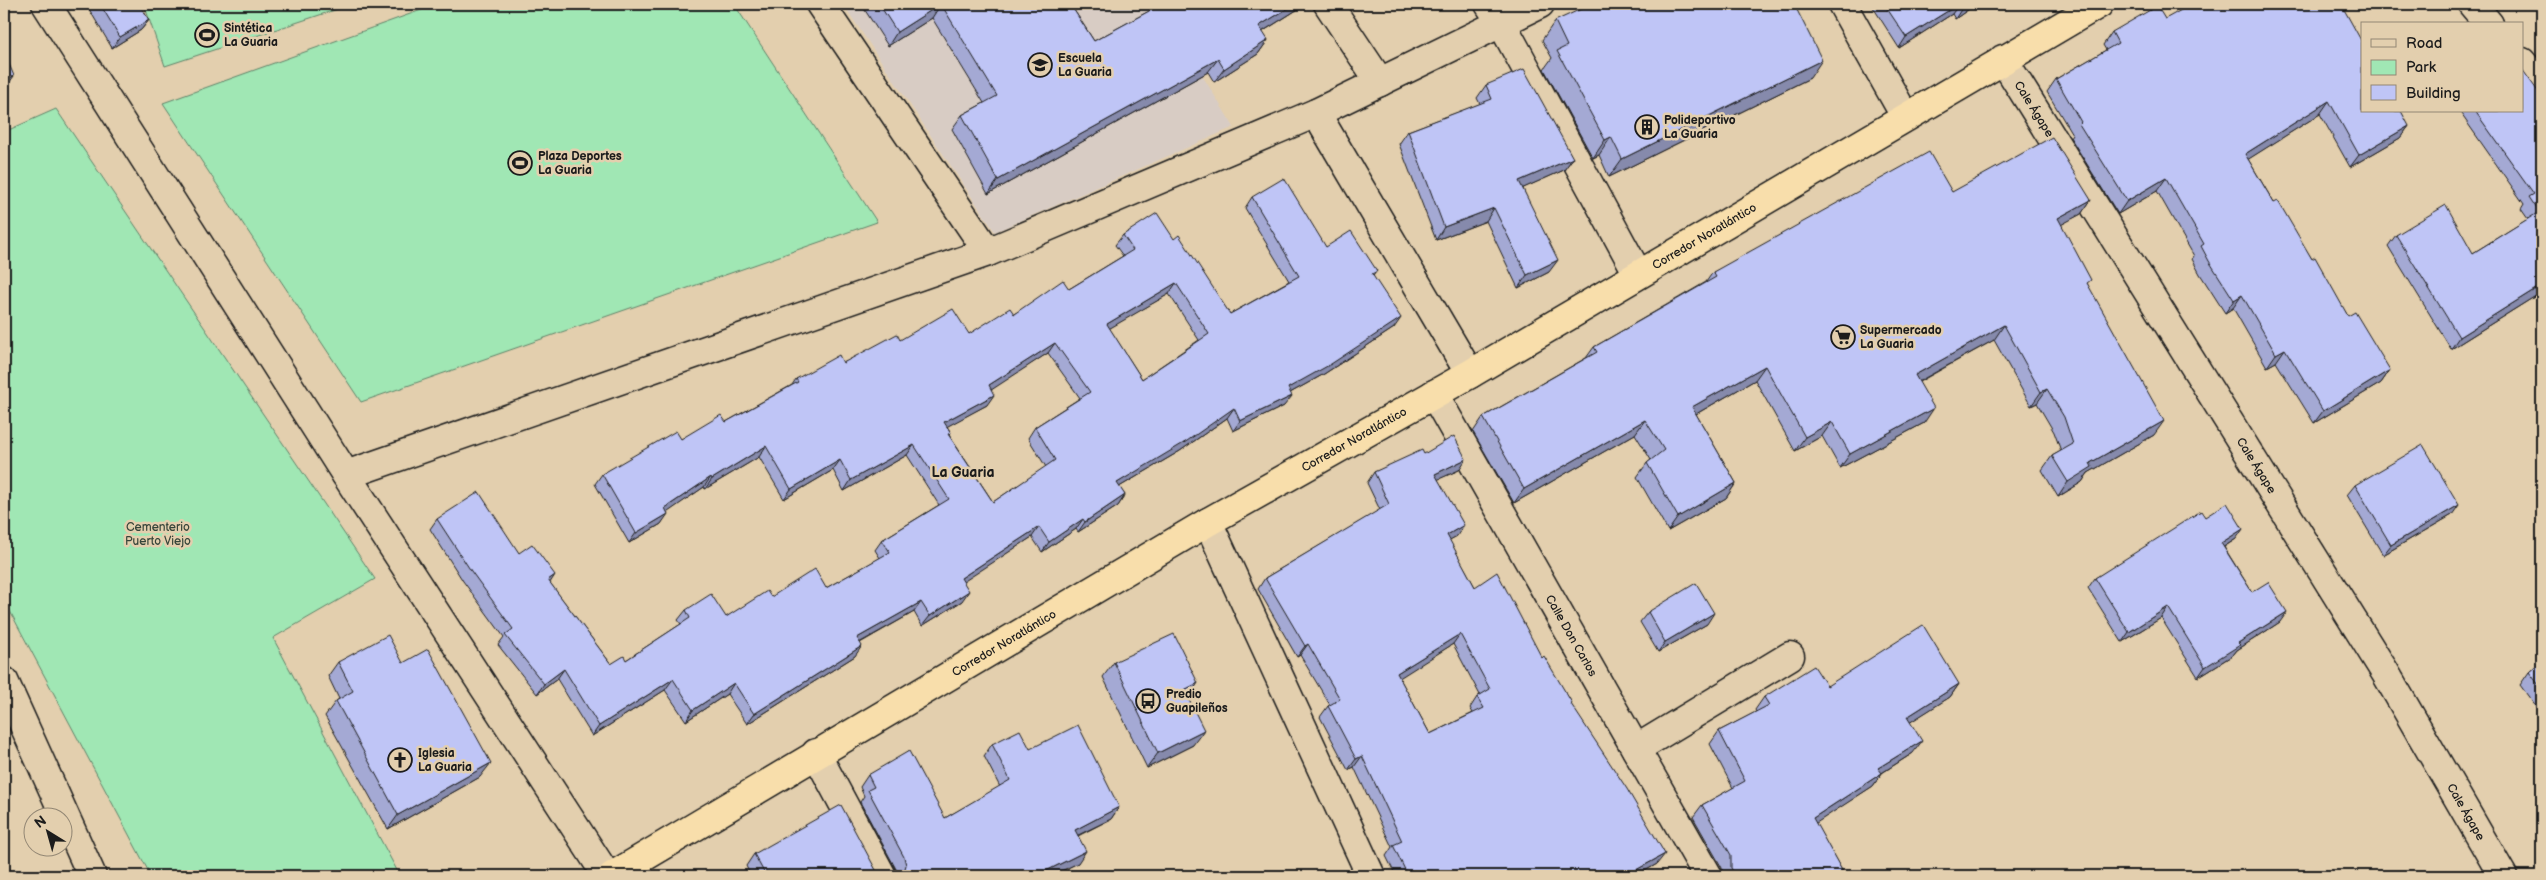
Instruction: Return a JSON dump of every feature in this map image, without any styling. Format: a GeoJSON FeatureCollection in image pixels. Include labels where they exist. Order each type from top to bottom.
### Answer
{"type":"FeatureCollection","features":[{"type":"Feature","properties":{"kind":"highway","name":"Corredor Noratlántico"},"geometry":{"type":"LineString","coordinates":[[616,875],[816,753],[1208,522],[1470,374],[1905,116],[2099,4]]}},
{"type":"Feature","properties":{"kind":"street"},"geometry":{"type":"LineString","coordinates":[[46,4],[346,475],[616,875]]}},
{"type":"Feature","properties":{"kind":"street"},"geometry":{"type":"LineString","coordinates":[[820,4],[988,252]]}},
{"type":"Feature","properties":{"kind":"street"},"geometry":{"type":"LineString","coordinates":[[1328,4],[1380,82]]}},
{"type":"Feature","properties":{"kind":"street"},"geometry":{"type":"LineString","coordinates":[[346,475],[988,252],[1316,113],[1380,82],[1495,14],[1540,4]]}},
{"type":"Feature","properties":{"kind":"street"},"geometry":{"type":"LineString","coordinates":[[1842,4],[1905,116]]}},
{"type":"Feature","properties":{"kind":"street"},"geometry":{"type":"LineString","coordinates":[[2472,4],[2487,22]]}},
{"type":"Feature","properties":{"kind":"street"},"geometry":{"type":"LineString","coordinates":[[1495,14],[1638,274]]}},
{"type":"Feature","properties":{"kind":"street","name":"Cale Ágape"},"geometry":{"type":"LineString","coordinates":[[2003,59],[2385,672],[2503,876]]}},
{"type":"Feature","properties":{"kind":"street"},"geometry":{"type":"LineString","coordinates":[[2524,64],[2542,86]]}},
{"type":"Feature","properties":{"kind":"street"},"geometry":{"type":"LineString","coordinates":[[1316,113],[1470,374]]}},
{"type":"Feature","properties":{"kind":"street","name":"Calle Don Carlos"},"geometry":{"type":"LineString","coordinates":[[1434,394],[1708,876]]}},
{"type":"Feature","properties":{"kind":"street"},"geometry":{"type":"LineString","coordinates":[[1208,522],[1371,876]]}},
{"type":"Feature","properties":{"kind":"street"},"geometry":{"type":"LineString","coordinates":[[1636,749],[1790,656]]}},
{"type":"Feature","properties":{"kind":"street"},"geometry":{"type":"LineString","coordinates":[[4,681],[92,876]]}},
{"type":"Feature","properties":{"kind":"street"},"geometry":{"type":"LineString","coordinates":[[816,753],[882,876]]}},
{"type":"Feature","properties":{"kind":"shaded area","name":"Escuela La Guaria"},"geometry":{"type":"Polygon","coordinates":[[[843,4],[1158,4],[1234,127],[995,232],[843,4]]]}},
{"type":"Feature","properties":{"kind":"green space","name":"Sintética La Guaria"},"geometry":{"type":"Polygon","coordinates":[[[144,4],[353,4],[165,66],[144,4]]]}},
{"type":"Feature","properties":{"kind":"green space","name":"Plaza Deportes La Guaria"},"geometry":{"type":"Polygon","coordinates":[[[438,4],[734,4],[877,222],[361,402],[163,103],[438,4]]]}},
{"type":"Feature","properties":{"kind":"green space","name":"Cementerio Puerto Viejo"},"geometry":{"type":"Polygon","coordinates":[[[56,109],[375,579],[273,638],[400,876],[151,876],[4,600],[4,132],[56,109]]]}},
{"type":"Feature","properties":{"kind":"building"},"geometry":{"type":"Polygon","coordinates":[[[100,4],[139,4],[149,20],[120,37],[100,4]]]}},
{"type":"Feature","properties":{"kind":"building"},"geometry":{"type":"Polygon","coordinates":[[[879,4],[941,4],[897,32],[879,4]]]}},
{"type":"Feature","properties":{"kind":"building"},"geometry":{"type":"Polygon","coordinates":[[[941,4],[1070,4],[1094,41],[1162,4],[1295,4],[1259,26],[1268,40],[1224,69],[1218,59],[998,180],[962,115],[997,96],[941,4]]]}},
{"type":"Feature","properties":{"kind":"building","name":"Polideportivo La Guaria"},"geometry":{"type":"Polygon","coordinates":[[[1592,4],[1794,4],[1822,60],[1622,159],[1611,137],[1605,140],[1557,51],[1567,46],[1555,21],[1592,4]]]}},
{"type":"Feature","properties":{"kind":"building"},"geometry":{"type":"Polygon","coordinates":[[[1884,4],[1959,4],[1906,37],[1884,4]]]}},
{"type":"Feature","properties":{"kind":"building"},"geometry":{"type":"Polygon","coordinates":[[[1959,4],[1968,4],[1962,8],[1959,4]]]}},
{"type":"Feature","properties":{"kind":"building"},"geometry":{"type":"Polygon","coordinates":[[[2192,4],[2341,4],[2361,40],[2361,112],[2402,112],[2409,126],[2359,155],[2329,101],[2245,154],[2274,203],[2278,201],[2312,259],[2315,257],[2348,316],[2355,312],[2390,370],[2323,411],[2285,349],[2276,354],[2242,295],[2234,300],[2209,261],[2201,246],[2204,244],[2166,178],[2127,201],[2079,124],[2081,122],[2056,79],[2118,43],[2112,32],[2157,6],[2165,19],[2192,4]]]}},
{"type":"Feature","properties":{"kind":"building"},"geometry":{"type":"Polygon","coordinates":[[[4,52],[14,76],[4,80],[4,52]]]}},
{"type":"Feature","properties":{"kind":"building"},"geometry":{"type":"Polygon","coordinates":[[[1524,69],[1573,158],[1519,181],[1558,260],[1527,275],[1494,208],[1444,227],[1408,131],[1492,99],[1486,85],[1524,69]]]}},
{"type":"Feature","properties":{"kind":"building"},"geometry":{"type":"Polygon","coordinates":[[[2524,72],[2542,97],[2542,285],[2459,337],[2396,235],[2446,205],[2473,253],[2539,212],[2529,197],[2534,194],[2476,112],[2524,112],[2524,72]]]}},
{"type":"Feature","properties":{"kind":"building"},"geometry":{"type":"Polygon","coordinates":[[[2052,137],[2091,200],[2058,218],[2091,280],[2087,283],[2164,421],[2090,463],[2092,467],[2068,482],[2052,456],[2073,444],[2064,417],[2047,389],[2041,392],[2004,325],[1915,375],[1934,408],[1850,454],[1832,422],[1805,437],[1765,366],[1692,407],[1736,483],[1678,517],[1647,463],[1664,450],[1645,420],[1524,489],[1483,417],[1597,352],[1594,347],[1716,277],[1713,272],[1929,152],[1952,192],[2052,137]]]}},
{"type":"Feature","properties":{"kind":"building"},"geometry":{"type":"Polygon","coordinates":[[[1284,178],[1326,247],[1351,231],[1377,271],[1372,274],[1401,318],[1331,364],[1288,388],[1292,396],[1240,421],[1234,408],[1187,441],[1117,483],[1125,495],[1085,522],[1083,519],[1049,542],[1039,527],[961,578],[969,591],[930,616],[921,602],[857,638],[862,646],[754,714],[734,683],[693,710],[673,679],[599,726],[564,669],[544,684],[505,635],[513,629],[471,571],[437,519],[479,492],[519,553],[532,544],[555,575],[548,580],[611,664],[624,656],[626,660],[690,618],[686,610],[711,594],[726,617],[767,591],[771,597],[815,569],[826,588],[890,552],[882,540],[949,499],[914,445],[851,480],[840,460],[791,489],[766,446],[712,479],[711,477],[665,508],[668,514],[636,533],[602,474],[676,431],[681,439],[721,415],[726,422],[798,382],[796,379],[839,355],[843,363],[897,334],[900,340],[953,309],[969,334],[1010,308],[1014,314],[1063,280],[1069,289],[1133,250],[1123,235],[1157,213],[1174,239],[1179,235],[1230,314],[1299,276],[1252,197],[1284,178]],[[1176,283],[1107,324],[1142,379],[1209,334],[1176,283]],[[1055,343],[989,385],[994,395],[944,422],[951,433],[948,434],[993,502],[1055,460],[1035,427],[1090,392],[1055,343]]]}},
{"type":"Feature","properties":{"kind":"building"},"geometry":{"type":"Polygon","coordinates":[[[1454,436],[1466,459],[1435,474],[1464,525],[1447,535],[1475,587],[1497,572],[1542,658],[1544,656],[1571,704],[1627,789],[1665,854],[1625,876],[1529,876],[1527,872],[1521,876],[1424,876],[1421,870],[1408,876],[1393,845],[1402,841],[1362,756],[1356,759],[1328,706],[1340,699],[1308,644],[1305,646],[1265,578],[1389,504],[1374,472],[1422,450],[1424,454],[1454,436]],[[1460,634],[1397,673],[1430,734],[1484,708],[1477,697],[1490,689],[1460,634]]]}},
{"type":"Feature","properties":{"kind":"building"},"geometry":{"type":"Polygon","coordinates":[[[2423,445],[2459,505],[2391,545],[2355,485],[2423,445]]]}},
{"type":"Feature","properties":{"kind":"building"},"geometry":{"type":"Polygon","coordinates":[[[2227,503],[2243,529],[2221,543],[2252,592],[2268,582],[2287,612],[2238,643],[2240,645],[2205,667],[2168,607],[2129,632],[2095,578],[2201,511],[2205,517],[2227,503]]]}},
{"type":"Feature","properties":{"kind":"building"},"geometry":{"type":"Polygon","coordinates":[[[1696,583],[1714,613],[1665,642],[1648,612],[1696,583]]]}},
{"type":"Feature","properties":{"kind":"building"},"geometry":{"type":"Polygon","coordinates":[[[1923,625],[1959,684],[1907,717],[1922,741],[1878,768],[1882,773],[1813,818],[1845,876],[1736,876],[1731,868],[1731,855],[1702,805],[1745,781],[1719,731],[1769,705],[1764,697],[1814,666],[1827,686],[1923,625]]]}},
{"type":"Feature","properties":{"kind":"building","name":"Predio Guapileños"},"geometry":{"type":"Polygon","coordinates":[[[1174,634],[1198,683],[1184,690],[1204,730],[1158,753],[1114,662],[1174,634]]]}},
{"type":"Feature","properties":{"kind":"building"},"geometry":{"type":"Polygon","coordinates":[[[388,635],[403,663],[428,649],[491,763],[398,815],[336,701],[353,691],[338,662],[388,635]]]}},
{"type":"Feature","properties":{"kind":"building"},"geometry":{"type":"Polygon","coordinates":[[[2542,661],[2542,689],[2529,672],[2542,661]]]}},
{"type":"Feature","properties":{"kind":"building"},"geometry":{"type":"Polygon","coordinates":[[[1078,725],[1119,807],[1075,830],[1086,851],[1036,876],[899,876],[904,872],[906,865],[904,857],[868,790],[874,787],[868,775],[909,751],[945,818],[1010,780],[992,744],[1020,730],[1030,749],[1078,725]]]}},
{"type":"Feature","properties":{"kind":"building"},"geometry":{"type":"Polygon","coordinates":[[[841,805],[877,872],[881,876],[766,876],[754,854],[841,805]]]}},
{"type":"Feature","properties":{"kind":"building"},"geometry":{"type":"Polygon","coordinates":[[[4,867],[9,876],[4,876],[4,867]]]}},
{"type":"Feature","properties":{"kind":"place","name":"Sintética La Guaria"},"geometry":{"type":"Point","coordinates":[207,35]}},
{"type":"Feature","properties":{"kind":"place","name":"Escuela La Guaria"},"geometry":{"type":"Point","coordinates":[1040,65]}},
{"type":"Feature","properties":{"kind":"place","name":"Polideportivo La Guaria"},"geometry":{"type":"Point","coordinates":[1647,127]}},
{"type":"Feature","properties":{"kind":"place","name":"Plaza Deportes La Guaria"},"geometry":{"type":"Point","coordinates":[520,163]}},
{"type":"Feature","properties":{"kind":"place","name":"Supermercado La Guaria"},"geometry":{"type":"Point","coordinates":[1843,337]}},
{"type":"Feature","properties":{"kind":"place","name":"Predio Guapileños"},"geometry":{"type":"Point","coordinates":[1148,701]}},
{"type":"Feature","properties":{"kind":"place","name":"Iglesia La Guaria"},"geometry":{"type":"Point","coordinates":[400,760]}},
{"type":"Feature","properties":{"kind":"district","name":"La Guaria"},"geometry":{"type":"Point","coordinates":[963,472]}}]}
